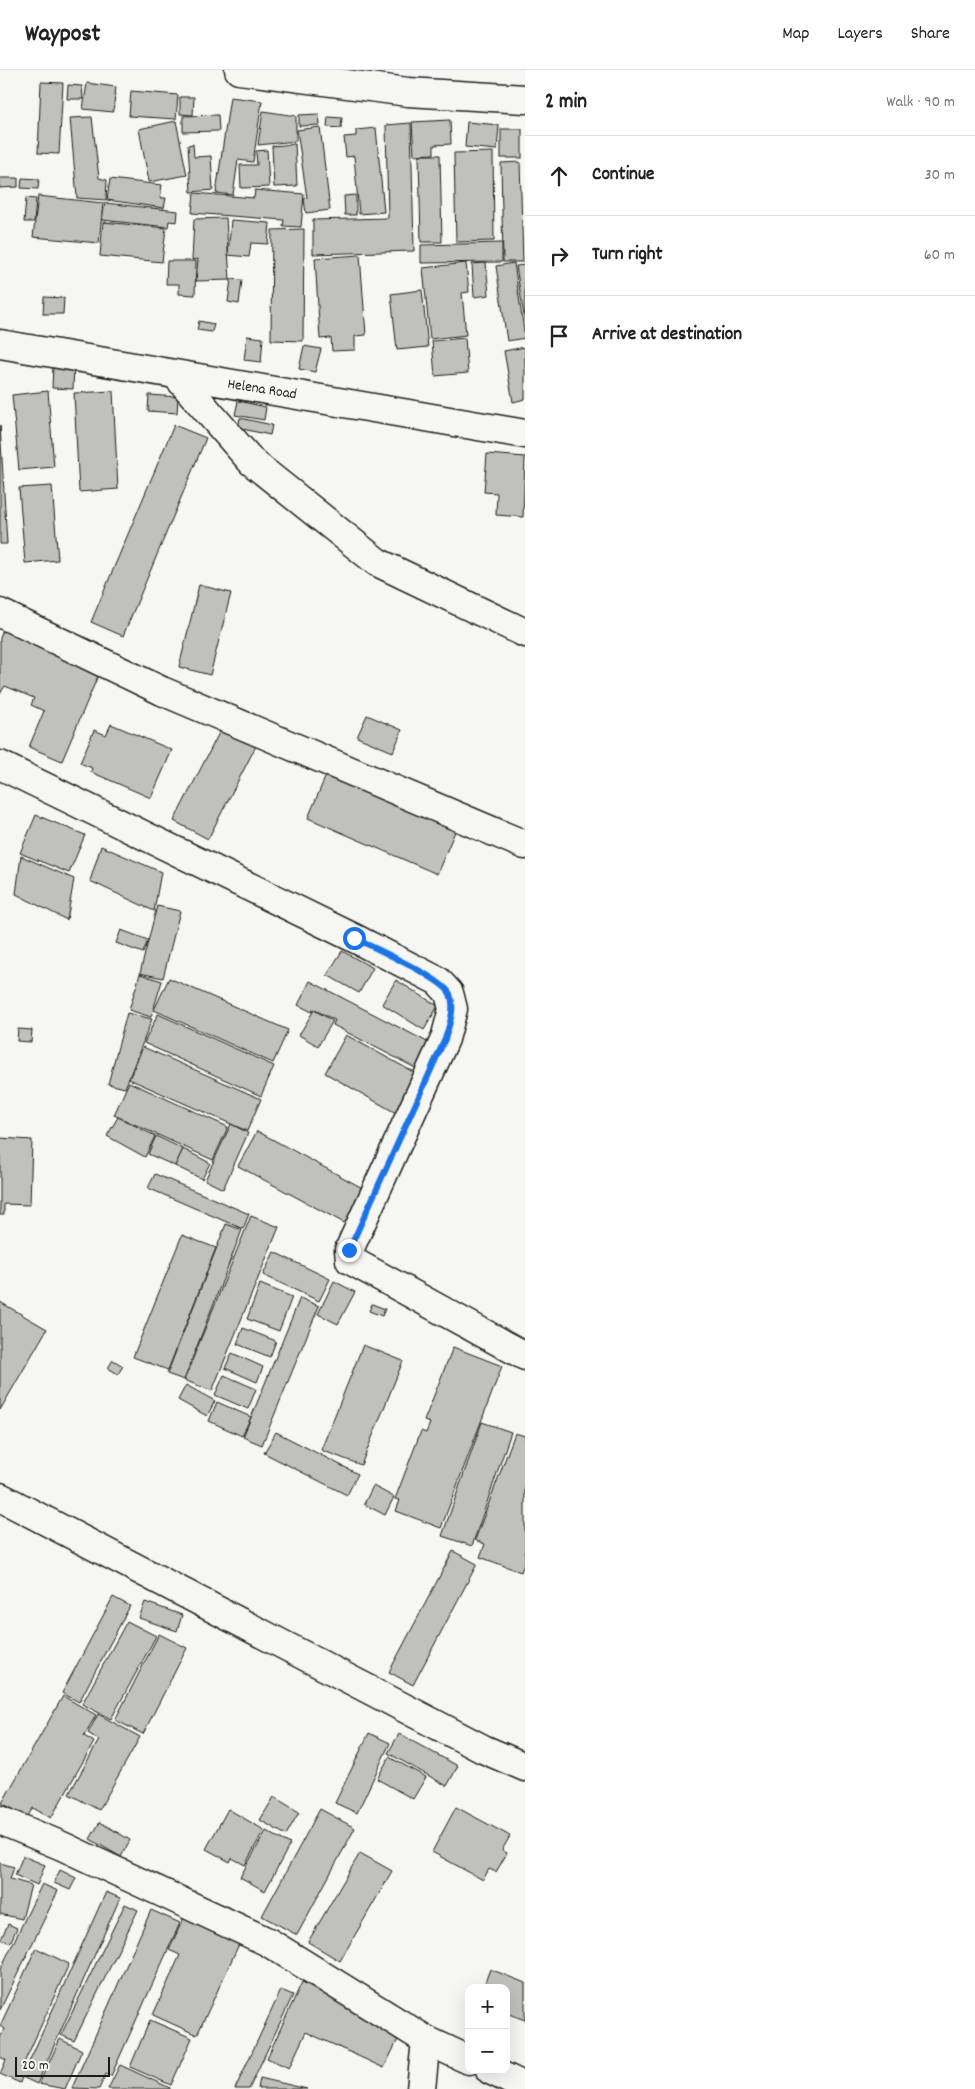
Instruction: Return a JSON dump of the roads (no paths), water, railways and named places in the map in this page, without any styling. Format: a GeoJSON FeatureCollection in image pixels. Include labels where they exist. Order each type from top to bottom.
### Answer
{"type":"FeatureCollection","features":[{"type":"Feature","properties":{"kind":"street"},"geometry":{"type":"LineString","coordinates":[[239,70],[408,92],[525,99]]}},
{"type":"Feature","properties":{"kind":"street","name":"Helena Road"},"geometry":{"type":"LineString","coordinates":[[0,344],[177,376],[525,434]]}},
{"type":"Feature","properties":{"kind":"street"},"geometry":{"type":"LineString","coordinates":[[177,376],[252,462],[377,562],[525,633]]}},
{"type":"Feature","properties":{"kind":"street"},"geometry":{"type":"LineString","coordinates":[[0,613],[162,691],[525,845]]}},
{"type":"Feature","properties":{"kind":"street"},"geometry":{"type":"LineString","coordinates":[[0,765],[354,938],[438,981],[449,993],[453,1009],[445,1039],[349,1250],[350,1260],[525,1356]]}},
{"type":"Feature","properties":{"kind":"street"},"geometry":{"type":"LineString","coordinates":[[0,1497],[483,1749],[525,1767]]}},
{"type":"Feature","properties":{"kind":"street"},"geometry":{"type":"LineString","coordinates":[[0,1820],[62,1846],[268,1942],[426,2040],[465,2058]]}},
{"type":"Feature","properties":{"kind":"street"},"geometry":{"type":"LineString","coordinates":[[421,2089],[426,2040]]}},
{"type":"Feature","properties":{"kind":"street"},"geometry":{"type":"LineString","coordinates":[[498,2074],[525,2087]]}}]}
